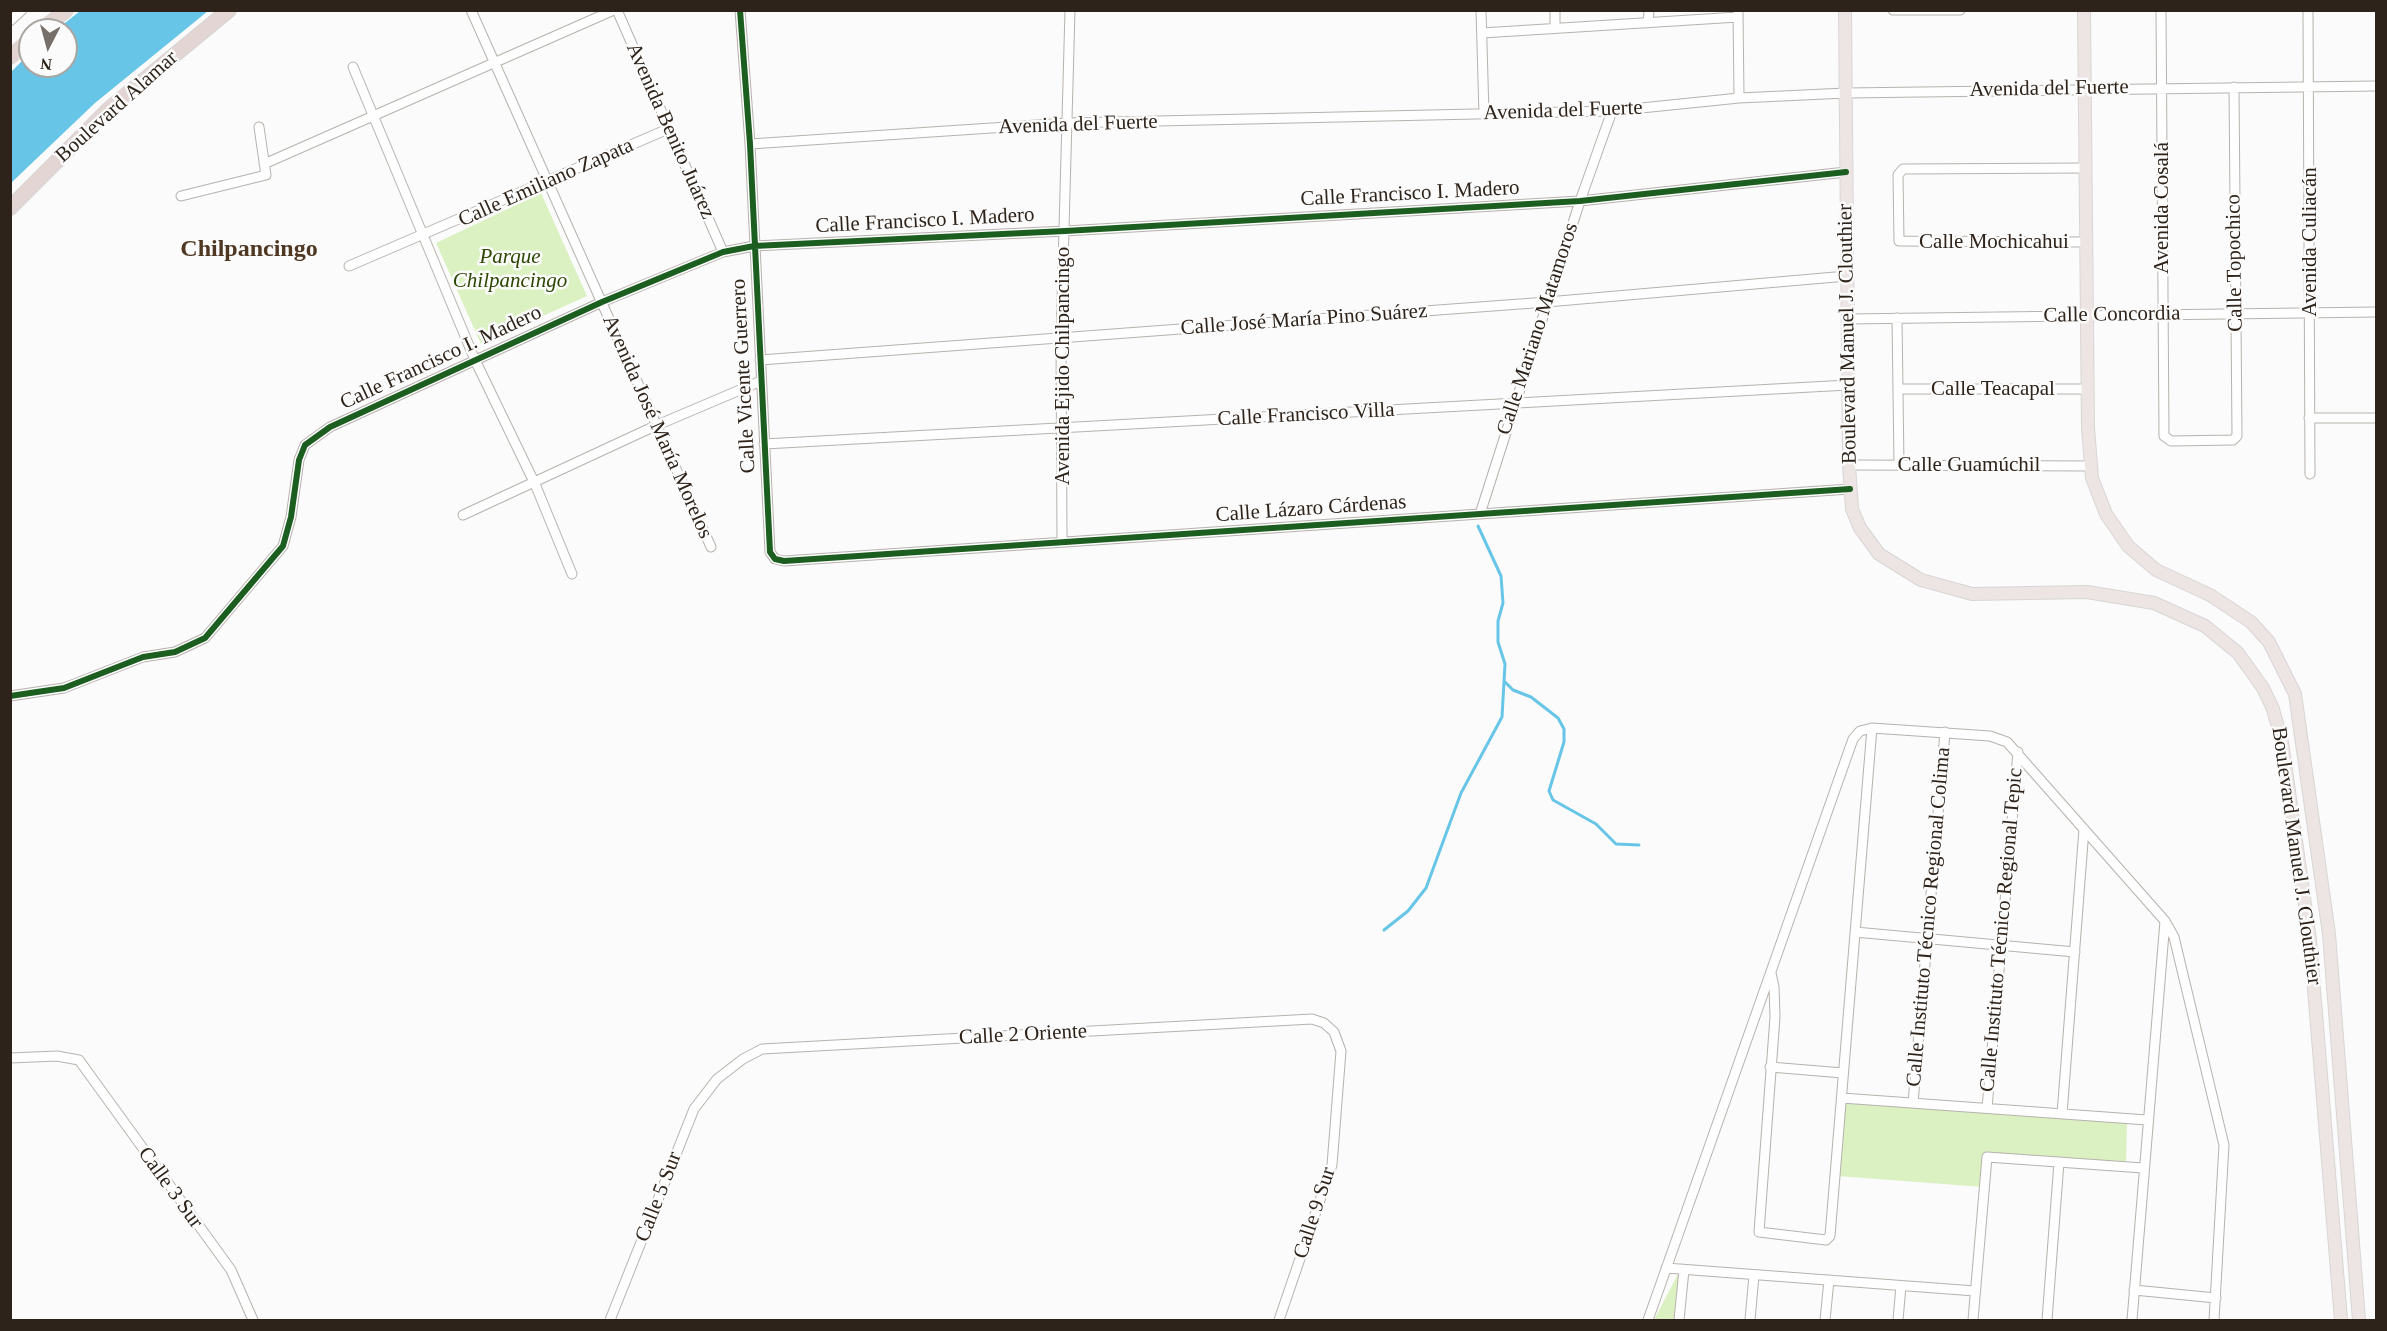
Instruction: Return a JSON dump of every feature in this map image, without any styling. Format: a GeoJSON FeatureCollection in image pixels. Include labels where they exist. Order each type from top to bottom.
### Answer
{"type":"FeatureCollection","features":[{"type":"Feature","properties":{"kind":"highway","name":"Boulevard Alamar"},"geometry":{"type":"LineString","coordinates":[[10,208],[109,109],[229,10]]}},
{"type":"Feature","properties":{"kind":"main road","name":"Boulevard Manuel J. Clouthier"},"geometry":{"type":"LineString","coordinates":[[1845,10],[1849,465],[1852,509],[1868,540],[1879,554],[1922,580],[1971,594],[2087,592],[2154,603],[2205,626],[2238,653],[2269,698],[2282,742],[2314,974],[2341,1320]]}},
{"type":"Feature","properties":{"kind":"main road","name":"Boulevard Manuel J. Clouthier"},"geometry":{"type":"LineString","coordinates":[[2084,10],[2090,466],[2095,489],[2106,514],[2128,546],[2156,570],[2210,595],[2251,622],[2269,642],[2295,694],[2329,933],[2359,1320]]}},
{"type":"Feature","properties":{"kind":"street"},"geometry":{"type":"LineString","coordinates":[[10,21],[22,10]]}},
{"type":"Feature","properties":{"kind":"street","name":"Avenida José María Morelos"},"geometry":{"type":"LineString","coordinates":[[471,10],[711,547]]}},
{"type":"Feature","properties":{"kind":"street"},"geometry":{"type":"LineString","coordinates":[[264,164],[616,10]]}},
{"type":"Feature","properties":{"kind":"street","name":"Avenida Benito Juárez"},"geometry":{"type":"LineString","coordinates":[[616,10],[723,252]]}},
{"type":"Feature","properties":{"kind":"street","name":"Calle Vicente Guerrero"},"geometry":{"type":"LineString","coordinates":[[740,10],[750,144],[770,552],[775,559]]}},
{"type":"Feature","properties":{"kind":"street","name":"Avenida Ejido Chilpancingo"},"geometry":{"type":"LineString","coordinates":[[1062,542],[1061,338],[1070,10]]}},
{"type":"Feature","properties":{"kind":"street"},"geometry":{"type":"LineString","coordinates":[[1481,10],[1484,114]]}},
{"type":"Feature","properties":{"kind":"street"},"geometry":{"type":"LineString","coordinates":[[1555,10],[1555,28]]}},
{"type":"Feature","properties":{"kind":"street"},"geometry":{"type":"LineString","coordinates":[[1648,10],[1648,23]]}},
{"type":"Feature","properties":{"kind":"street"},"geometry":{"type":"LineString","coordinates":[[1893,11],[1960,10]]}},
{"type":"Feature","properties":{"kind":"street","name":"Avenida Cosalá"},"geometry":{"type":"LineString","coordinates":[[2161,10],[2164,436],[2167,440]]}},
{"type":"Feature","properties":{"kind":"street","name":"Avenida Culiacán"},"geometry":{"type":"LineString","coordinates":[[2308,10],[2310,474]]}},
{"type":"Feature","properties":{"kind":"street"},"geometry":{"type":"LineString","coordinates":[[1482,33],[1648,23],[1738,14],[1739,98]]}},
{"type":"Feature","properties":{"kind":"street"},"geometry":{"type":"LineString","coordinates":[[353,67],[475,360],[535,484],[572,574]]}},
{"type":"Feature","properties":{"kind":"street","name":"Avenida del Fuerte"},"geometry":{"type":"LineString","coordinates":[[750,144],[1067,123],[1612,111],[1739,98],[1846,93],[2162,87],[2376,86]]}},
{"type":"Feature","properties":{"kind":"street","name":"Calle Topochico"},"geometry":{"type":"LineString","coordinates":[[2167,440],[2236,439],[2234,87]]}},
{"type":"Feature","properties":{"kind":"street","name":"Calle Mariano Matamoros"},"geometry":{"type":"LineString","coordinates":[[1480,514],[1580,201],[1612,111]]}},
{"type":"Feature","properties":{"kind":"street"},"geometry":{"type":"LineString","coordinates":[[181,196],[266,175],[259,128]]}},
{"type":"Feature","properties":{"kind":"street","name":"Calle Emiliano Zapata"},"geometry":{"type":"LineString","coordinates":[[349,267],[668,129]]}},
{"type":"Feature","properties":{"kind":"street","name":"Calle Mochicahui"},"geometry":{"type":"LineString","coordinates":[[2086,168],[1899,171],[1899,241],[2086,242]]}},
{"type":"Feature","properties":{"kind":"street","name":"Calle Francisco I. Madero"},"geometry":{"type":"LineString","coordinates":[[10,696],[64,688],[143,657],[175,652],[205,638],[283,546],[291,517],[299,460],[305,445],[330,427],[602,302],[723,252],[754,246],[1065,231],[1580,201],[1846,172]]}},
{"type":"Feature","properties":{"kind":"street","name":"Calle José María Pino Suárez"},"geometry":{"type":"LineString","coordinates":[[760,360],[1547,302],[1847,276]]}},
{"type":"Feature","properties":{"kind":"street","name":"Calle Concordia"},"geometry":{"type":"LineString","coordinates":[[1848,319],[2376,312]]}},
{"type":"Feature","properties":{"kind":"street"},"geometry":{"type":"LineString","coordinates":[[1897,318],[1899,465]]}},
{"type":"Feature","properties":{"kind":"street"},"geometry":{"type":"LineString","coordinates":[[463,515],[535,484],[655,426],[761,381]]}},
{"type":"Feature","properties":{"kind":"street","name":"Calle Francisco Villa"},"geometry":{"type":"LineString","coordinates":[[764,444],[1848,384]]}},
{"type":"Feature","properties":{"kind":"street","name":"Calle Teacapal"},"geometry":{"type":"LineString","coordinates":[[1898,389],[2088,389]]}},
{"type":"Feature","properties":{"kind":"street"},"geometry":{"type":"LineString","coordinates":[[2309,418],[2376,417]]}},
{"type":"Feature","properties":{"kind":"street","name":"Calle Guamúchil"},"geometry":{"type":"LineString","coordinates":[[1849,465],[2090,466]]}},
{"type":"Feature","properties":{"kind":"street","name":"Calle Lázaro Cárdenas"},"geometry":{"type":"LineString","coordinates":[[775,559],[784,561],[1850,489]]}},
{"type":"Feature","properties":{"kind":"street"},"geometry":{"type":"LineString","coordinates":[[1771,973],[1775,1005],[1761,1234],[1826,1240],[1830,1236],[1842,1098],[1868,728]]}},
{"type":"Feature","properties":{"kind":"street"},"geometry":{"type":"LineString","coordinates":[[1648,1320],[1853,739],[1868,728],[1945,732],[1999,738],[2018,752],[2165,921],[2174,937],[2224,1146],[2214,1320]]}},
{"type":"Feature","properties":{"kind":"street","name":"Calle Instituto Técnico Regional Colima"},"geometry":{"type":"LineString","coordinates":[[1913,1103],[1945,732]]}},
{"type":"Feature","properties":{"kind":"street","name":"Calle Instituto Técnico Regional Tepic"},"geometry":{"type":"LineString","coordinates":[[1987,1108],[2018,752]]}},
{"type":"Feature","properties":{"kind":"street"},"geometry":{"type":"LineString","coordinates":[[2062,1114],[2084,829]]}},
{"type":"Feature","properties":{"kind":"street"},"geometry":{"type":"LineString","coordinates":[[2132,1320],[2165,921]]}},
{"type":"Feature","properties":{"kind":"street"},"geometry":{"type":"LineString","coordinates":[[1855,932],[2075,952]]}},
{"type":"Feature","properties":{"kind":"street","name":"Calle 2 Oriente"},"geometry":{"type":"LineString","coordinates":[[717,1079],[743,1059],[762,1049],[1311,1019],[1324,1023],[1334,1032]]}},
{"type":"Feature","properties":{"kind":"street","name":"Calle 9 Sur"},"geometry":{"type":"LineString","coordinates":[[1279,1320],[1332,1165],[1341,1051],[1334,1032]]}},
{"type":"Feature","properties":{"kind":"street","name":"Calle 3 Sur"},"geometry":{"type":"LineString","coordinates":[[10,1058],[48,1056],[80,1060],[231,1270],[253,1320]]}},
{"type":"Feature","properties":{"kind":"street"},"geometry":{"type":"LineString","coordinates":[[1770,1067],[1843,1073]]}},
{"type":"Feature","properties":{"kind":"street","name":"Calle 5 Sur"},"geometry":{"type":"LineString","coordinates":[[610,1320],[694,1109],[717,1079]]}},
{"type":"Feature","properties":{"kind":"street"},"geometry":{"type":"LineString","coordinates":[[1842,1098],[2147,1120]]}},
{"type":"Feature","properties":{"kind":"street"},"geometry":{"type":"LineString","coordinates":[[1973,1320],[1987,1157],[2143,1168]]}},
{"type":"Feature","properties":{"kind":"street"},"geometry":{"type":"LineString","coordinates":[[2047,1320],[2059,1162]]}},
{"type":"Feature","properties":{"kind":"street"},"geometry":{"type":"LineString","coordinates":[[1666,1268],[1975,1291]]}},
{"type":"Feature","properties":{"kind":"street"},"geometry":{"type":"LineString","coordinates":[[1679,1320],[1684,1270]]}},
{"type":"Feature","properties":{"kind":"street"},"geometry":{"type":"LineString","coordinates":[[1750,1320],[1754,1275]]}},
{"type":"Feature","properties":{"kind":"street"},"geometry":{"type":"LineString","coordinates":[[1825,1320],[1828,1280]]}},
{"type":"Feature","properties":{"kind":"street"},"geometry":{"type":"LineString","coordinates":[[1898,1320],[1901,1286]]}},
{"type":"Feature","properties":{"kind":"street"},"geometry":{"type":"LineString","coordinates":[[2134,1290],[2216,1298]]}},
{"type":"Feature","properties":{"kind":"green space","name":"Parque Chilpancingo"},"geometry":{"type":"Polygon","coordinates":[[[541,193],[587,296],[481,344],[436,243],[541,193]]]}},
{"type":"Feature","properties":{"kind":"green space"},"geometry":{"type":"Polygon","coordinates":[[[1843,1099],[2127,1120],[2126,1166],[1986,1155],[1983,1187],[1837,1176],[1843,1099]]]}},
{"type":"Feature","properties":{"kind":"green space"},"geometry":{"type":"Polygon","coordinates":[[[1680,1270],[1676,1320],[1654,1320],[1680,1270]]]}},
{"type":"Feature","properties":{"kind":"water"},"geometry":{"type":"Polygon","coordinates":[[[80,11],[208,11],[95,103],[11,183],[11,72],[18,65],[18,78],[78,78],[78,18],[71,18],[80,11]]]}},
{"type":"Feature","properties":{"kind":"waterway"},"geometry":{"type":"LineString","coordinates":[[1384,930],[1408,911],[1426,888],[1461,793],[1502,717],[1505,664],[1498,642],[1498,621],[1503,603],[1501,576],[1478,526]]}},
{"type":"Feature","properties":{"kind":"waterway"},"geometry":{"type":"LineString","coordinates":[[1504,681],[1513,690],[1531,697],[1558,718],[1564,729],[1564,742],[1549,791],[1553,800],[1596,824],[1616,844],[1639,845]]}},
{"type":"Feature","properties":{"kind":"cycle path"},"geometry":{"type":"LineString","coordinates":[[740,10],[750,144],[770,552],[775,559],[784,561],[1850,489]]}},
{"type":"Feature","properties":{"kind":"cycle path"},"geometry":{"type":"LineString","coordinates":[[10,696],[64,688],[143,657],[175,652],[205,638],[283,546],[291,517],[299,460],[305,445],[330,427],[602,302],[723,252],[754,246],[1065,231],[1580,201],[1846,172]]}},
{"type":"Feature","properties":{"kind":"district","name":"Chilpancingo"},"geometry":{"type":"Point","coordinates":[249,250]}}]}
